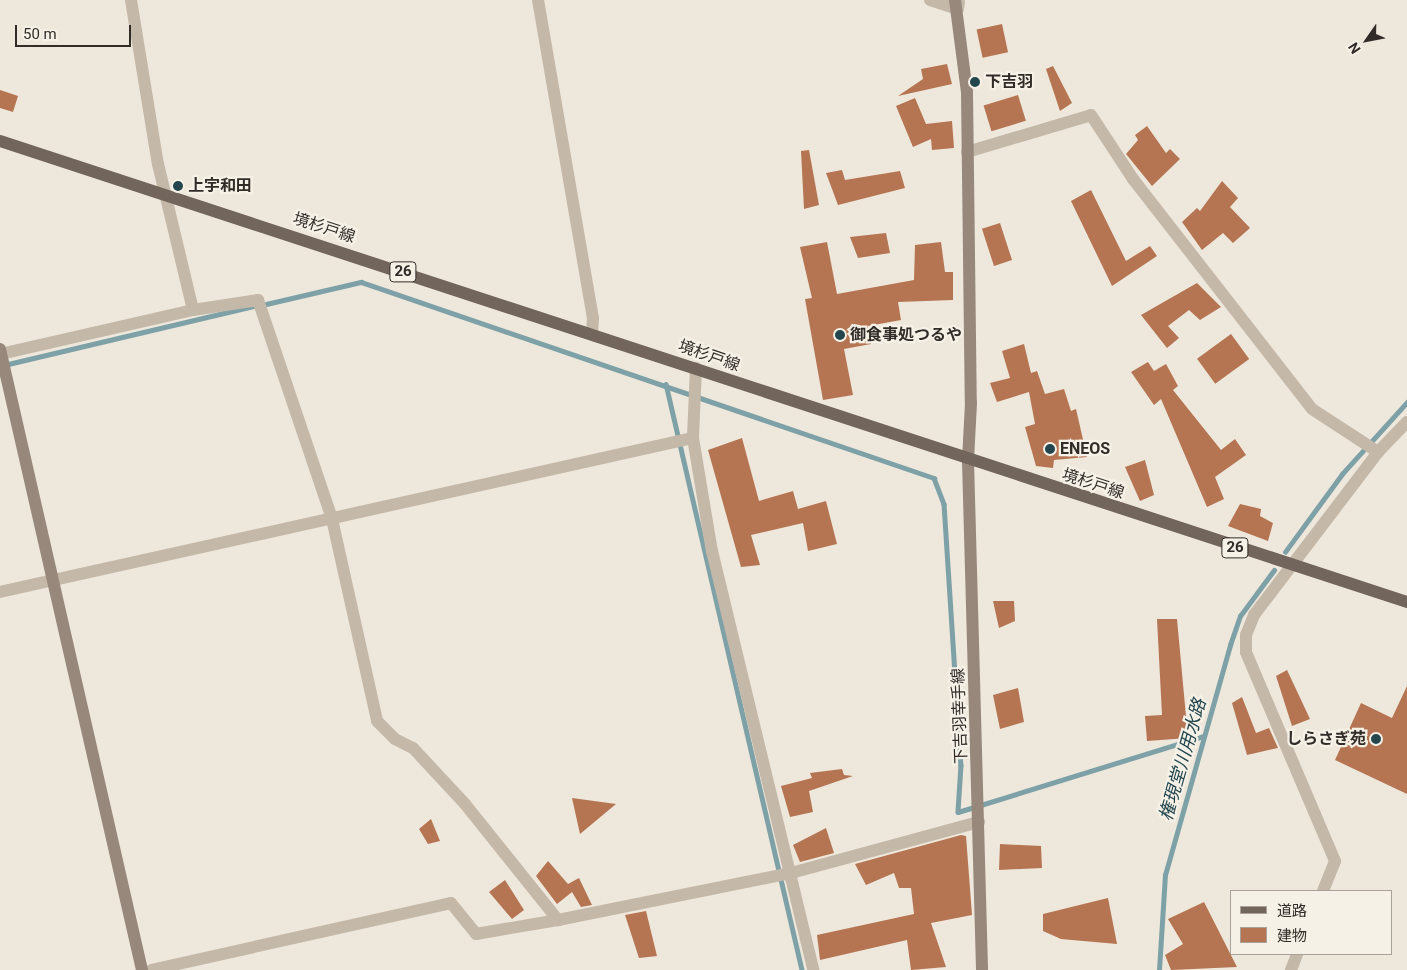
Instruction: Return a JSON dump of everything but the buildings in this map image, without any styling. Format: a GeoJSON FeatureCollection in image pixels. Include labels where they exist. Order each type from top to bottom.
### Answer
{"type":"FeatureCollection","features":[{"type":"Feature","properties":{"kind":"main road","name":"境杉戸線"},"geometry":{"type":"LineString","coordinates":[[0,141],[166,193],[696,368],[968,461],[1407,602]]}},
{"type":"Feature","properties":{"kind":"street"},"geometry":{"type":"LineString","coordinates":[[131,0],[166,193],[193,310]]}},
{"type":"Feature","properties":{"kind":"street"},"geometry":{"type":"LineString","coordinates":[[538,0],[593,318],[592,334]]}},
{"type":"Feature","properties":{"kind":"street"},"geometry":{"type":"LineString","coordinates":[[930,0],[957,3]]}},
{"type":"Feature","properties":{"kind":"street","name":"下吉羽幸手線"},"geometry":{"type":"LineString","coordinates":[[957,3],[967,92],[971,403],[968,461],[982,970]]}},
{"type":"Feature","properties":{"kind":"street"},"geometry":{"type":"LineString","coordinates":[[967,152],[1013,141],[1091,114],[1133,179],[1312,409],[1378,452]]}},
{"type":"Feature","properties":{"kind":"street"},"geometry":{"type":"LineString","coordinates":[[142,970],[0,352],[193,310],[258,300],[332,519],[377,721],[395,739],[413,748],[466,804],[558,920]]}},
{"type":"Feature","properties":{"kind":"street"},"geometry":{"type":"LineString","coordinates":[[696,368],[692,438],[712,551],[813,970]]}},
{"type":"Feature","properties":{"kind":"street"},"geometry":{"type":"LineString","coordinates":[[1323,890],[1335,861],[1246,652],[1246,635],[1254,615],[1378,452],[1407,422]]}},
{"type":"Feature","properties":{"kind":"street"},"geometry":{"type":"LineString","coordinates":[[0,592],[692,438]]}},
{"type":"Feature","properties":{"kind":"street"},"geometry":{"type":"LineString","coordinates":[[151,970],[451,903],[476,934],[558,920],[791,873],[979,822]]}},
{"type":"Feature","properties":{"kind":"street"},"geometry":{"type":"LineString","coordinates":[[1291,970],[1297,955]]}},
{"type":"Feature","properties":{"kind":"waterway"},"geometry":{"type":"LineString","coordinates":[[262,305],[361,282],[934,478],[944,504],[961,765],[958,812],[1204,736]]}},
{"type":"Feature","properties":{"kind":"waterway"},"geometry":{"type":"LineString","coordinates":[[4,365],[254,306]]}},
{"type":"Feature","properties":{"kind":"waterway"},"geometry":{"type":"LineString","coordinates":[[666,384],[802,970]]}},
{"type":"Feature","properties":{"kind":"waterway","name":"権現堂川用水路"},"geometry":{"type":"LineString","coordinates":[[1285,552],[1342,474],[1407,402]]}},
{"type":"Feature","properties":{"kind":"waterway","name":"権現堂川用水路"},"geometry":{"type":"LineString","coordinates":[[1159,970],[1165,875],[1230,645],[1240,616],[1274,570]]}},
{"type":"Feature","properties":{"kind":"place","name":"下吉羽"},"geometry":{"type":"Point","coordinates":[975,82]}},
{"type":"Feature","properties":{"kind":"place","name":"上宇和田"},"geometry":{"type":"Point","coordinates":[178,186]}},
{"type":"Feature","properties":{"kind":"place","name":"御食事処つるや"},"geometry":{"type":"Point","coordinates":[840,335]}},
{"type":"Feature","properties":{"kind":"place","name":"ENEOS"},"geometry":{"type":"Point","coordinates":[1050,449]}},
{"type":"Feature","properties":{"kind":"place","name":"しらさぎ苑"},"geometry":{"type":"Point","coordinates":[1376,739]}}]}
